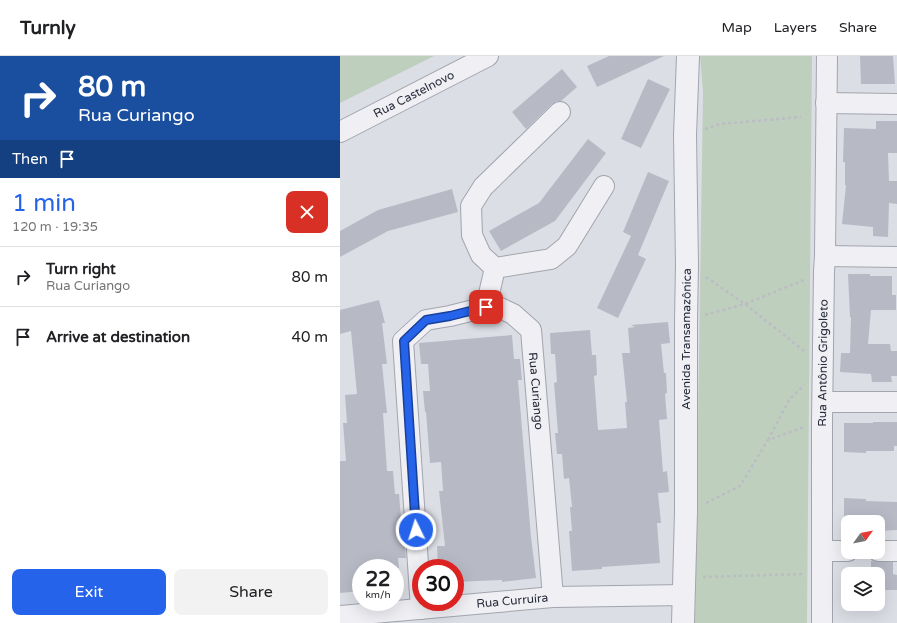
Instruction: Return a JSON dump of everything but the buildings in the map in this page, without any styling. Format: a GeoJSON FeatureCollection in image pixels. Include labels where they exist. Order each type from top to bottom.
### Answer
{"type":"FeatureCollection","features":[{"type":"Feature","properties":{"kind":"street","name":"Rua Castelnovo"},"geometry":{"type":"LineString","coordinates":[[340,132],[488,56]]}},
{"type":"Feature","properties":{"kind":"street","name":"Avenida Transamazônica"},"geometry":{"type":"LineString","coordinates":[[684,623],[687,265],[685,134],[688,56]]}},
{"type":"Feature","properties":{"kind":"street","name":"Rua Antônio Grigoleto"},"geometry":{"type":"LineString","coordinates":[[822,623],[822,411],[827,56]]}},
{"type":"Feature","properties":{"kind":"street"},"geometry":{"type":"LineString","coordinates":[[826,103],[897,104]]}},
{"type":"Feature","properties":{"kind":"street"},"geometry":{"type":"LineString","coordinates":[[495,268],[481,255],[472,235],[471,206],[483,187],[560,112]]}},
{"type":"Feature","properties":{"kind":"street"},"geometry":{"type":"LineString","coordinates":[[495,268],[552,259],[567,246],[604,186]]}},
{"type":"Feature","properties":{"kind":"street"},"geometry":{"type":"LineString","coordinates":[[824,264],[897,257]]}},
{"type":"Feature","properties":{"kind":"street"},"geometry":{"type":"LineString","coordinates":[[486,307],[495,268]]}},
{"type":"Feature","properties":{"kind":"street","name":"Rua Curiango"},"geometry":{"type":"LineString","coordinates":[[418,559],[404,341],[426,320],[486,307],[498,307],[513,314],[531,330],[553,597]]}},
{"type":"Feature","properties":{"kind":"street"},"geometry":{"type":"LineString","coordinates":[[822,411],[897,402]]}},
{"type":"Feature","properties":{"kind":"street"},"geometry":{"type":"LineString","coordinates":[[822,551],[841,551]]}},
{"type":"Feature","properties":{"kind":"street"},"geometry":{"type":"LineString","coordinates":[[885,551],[897,552]]}},
{"type":"Feature","properties":{"kind":"street","name":"Rua Curruíra"},"geometry":{"type":"LineString","coordinates":[[464,605],[684,586]]}},
{"type":"Feature","properties":{"kind":"street","name":"Rua Curruíra"},"geometry":{"type":"LineString","coordinates":[[340,616],[412,610]]}},
{"type":"Feature","properties":{"kind":"path"},"geometry":{"type":"LineString","coordinates":[[685,134],[720,124],[801,116]]}},
{"type":"Feature","properties":{"kind":"path"},"geometry":{"type":"LineString","coordinates":[[686,321],[745,304],[824,264]]}},
{"type":"Feature","properties":{"kind":"path"},"geometry":{"type":"LineString","coordinates":[[686,512],[740,486],[768,440],[789,400],[823,365],[745,304],[687,265]]}},
{"type":"Feature","properties":{"kind":"path"},"geometry":{"type":"LineString","coordinates":[[768,440],[822,411]]}},
{"type":"Feature","properties":{"kind":"path"},"geometry":{"type":"LineString","coordinates":[[684,586],[777,576],[822,573]]}},
{"type":"Feature","properties":{"kind":"green space"},"geometry":{"type":"Polygon","coordinates":[[[340,56],[434,56],[340,103],[340,56]]]}},
{"type":"Feature","properties":{"kind":"green space"},"geometry":{"type":"Polygon","coordinates":[[[700,56],[812,56],[807,623],[695,623],[703,92],[700,56]]]}},
{"type":"Feature","properties":{"kind":"route"},"geometry":{"type":"LineString","coordinates":[[416,530],[404,341],[426,320],[486,307]]}}]}
